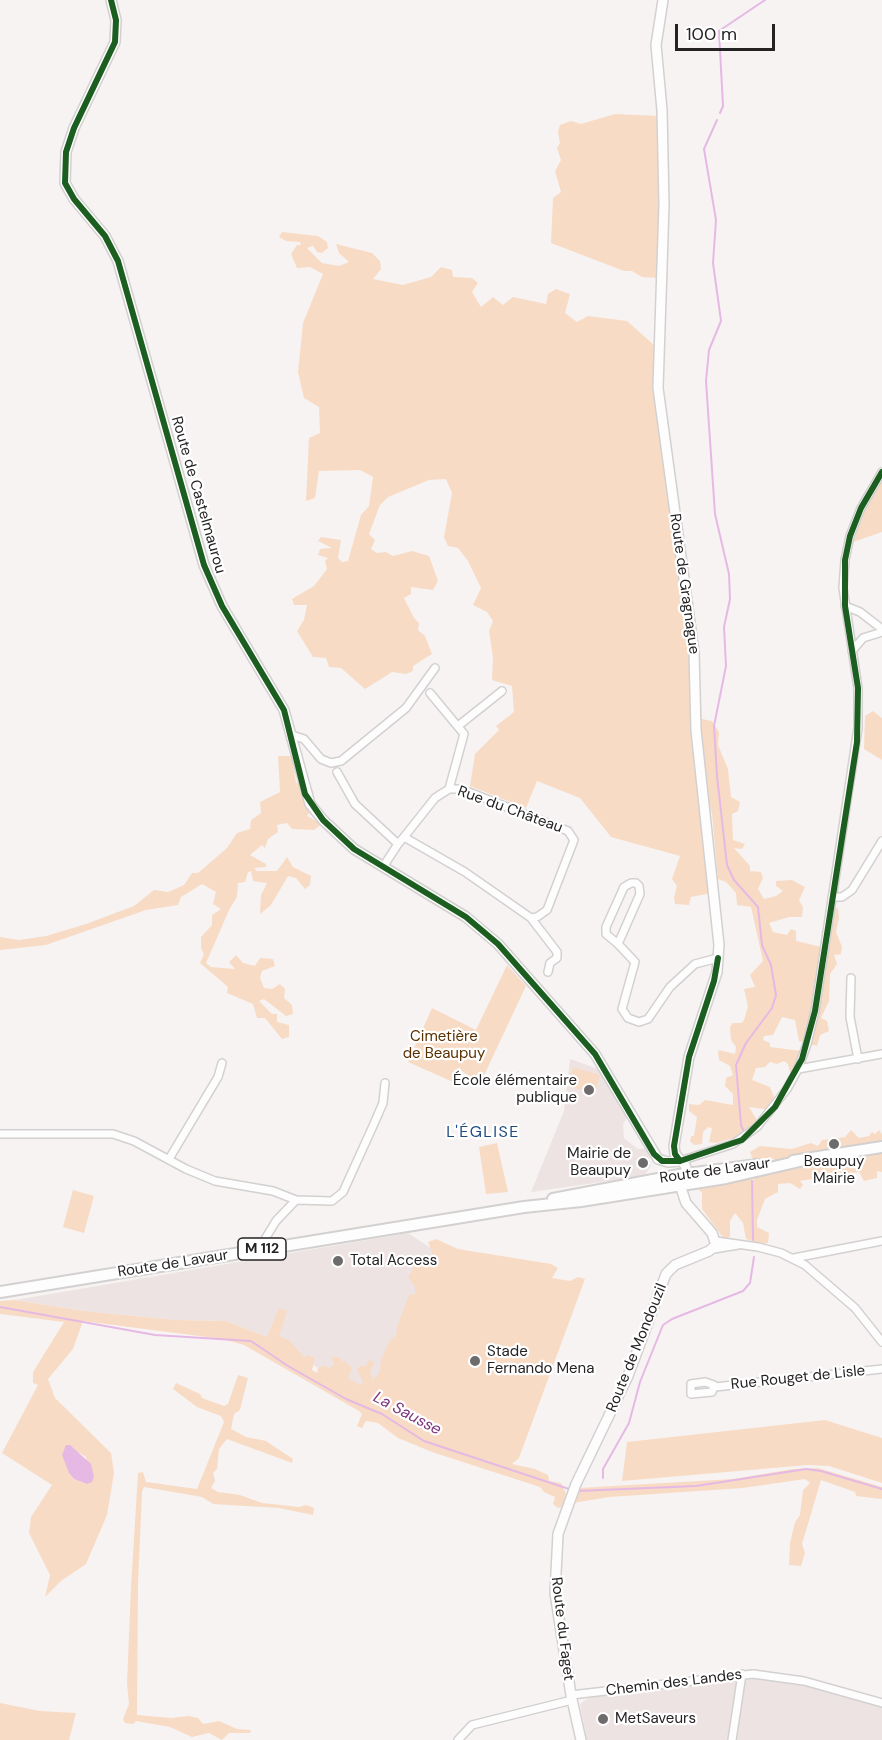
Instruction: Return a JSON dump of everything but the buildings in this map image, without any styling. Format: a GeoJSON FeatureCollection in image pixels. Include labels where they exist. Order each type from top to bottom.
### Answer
{"type":"FeatureCollection","features":[{"type":"Feature","properties":{"kind":"main road","name":"Route de Lavaur"},"geometry":{"type":"LineString","coordinates":[[0,1292],[524,1207],[581,1201],[684,1180],[882,1147]]}},
{"type":"Feature","properties":{"kind":"street","name":"Route de Castelmaurou"},"geometry":{"type":"LineString","coordinates":[[111,0],[116,20],[115,42],[74,128],[66,152],[65,183],[74,199],[105,236],[118,261],[204,565],[222,606],[278,697],[292,735],[305,794],[315,812],[354,849],[465,917],[498,944],[595,1054],[658,1159],[668,1162],[680,1161]]}},
{"type":"Feature","properties":{"kind":"street","name":"Route de Gragnague"},"geometry":{"type":"LineString","coordinates":[[663,0],[656,45],[664,163],[658,388],[693,640],[696,730],[710,849],[718,958],[714,981],[689,1057],[674,1146],[684,1180]]}},
{"type":"Feature","properties":{"kind":"street"},"geometry":{"type":"LineString","coordinates":[[680,1161],[742,1140],[775,1107],[798,1069],[814,1011],[858,728],[858,688],[845,606],[844,572],[850,536],[868,493],[882,472]]}},
{"type":"Feature","properties":{"kind":"street"},"geometry":{"type":"LineString","coordinates":[[845,606],[860,612],[882,631],[863,638],[852,651]]}},
{"type":"Feature","properties":{"kind":"street"},"geometry":{"type":"LineString","coordinates":[[292,735],[304,740],[321,759],[331,763],[341,761],[406,708],[435,668]]}},
{"type":"Feature","properties":{"kind":"street"},"geometry":{"type":"LineString","coordinates":[[458,726],[502,691]]}},
{"type":"Feature","properties":{"kind":"street"},"geometry":{"type":"LineString","coordinates":[[430,693],[464,734],[449,789]]}},
{"type":"Feature","properties":{"kind":"street"},"geometry":{"type":"LineString","coordinates":[[337,772],[355,804],[398,844]]}},
{"type":"Feature","properties":{"kind":"street","name":"Rue du Château"},"geometry":{"type":"LineString","coordinates":[[383,867],[398,844],[435,798],[449,789],[461,789],[568,831],[572,835],[573,845],[547,910],[531,918]]}},
{"type":"Feature","properties":{"kind":"street"},"geometry":{"type":"LineString","coordinates":[[404,837],[465,872],[531,918],[557,952],[557,958],[550,963],[548,972]]}},
{"type":"Feature","properties":{"kind":"street"},"geometry":{"type":"LineString","coordinates":[[832,897],[842,897],[852,890],[882,841]]}},
{"type":"Feature","properties":{"kind":"street"},"geometry":{"type":"LineString","coordinates":[[618,944],[640,894],[636,883],[624,887],[606,927],[606,934],[635,962],[622,1009],[628,1018],[639,1022],[648,1019],[669,987],[695,964],[718,958]]}},
{"type":"Feature","properties":{"kind":"street"},"geometry":{"type":"LineString","coordinates":[[851,978],[850,1017],[858,1059]]}},
{"type":"Feature","properties":{"kind":"street"},"geometry":{"type":"LineString","coordinates":[[798,1069],[882,1054]]}},
{"type":"Feature","properties":{"kind":"street"},"geometry":{"type":"LineString","coordinates":[[169,1159],[218,1077],[222,1063]]}},
{"type":"Feature","properties":{"kind":"street"},"geometry":{"type":"LineString","coordinates":[[0,1134],[113,1134],[134,1141],[215,1181],[273,1191],[296,1200],[332,1201],[340,1196],[383,1103],[385,1083]]}},
{"type":"Feature","properties":{"kind":"street"},"geometry":{"type":"LineString","coordinates":[[684,1180],[690,1208],[712,1233],[715,1245],[758,1246],[794,1258],[837,1291],[880,1337]]}},
{"type":"Feature","properties":{"kind":"street"},"geometry":{"type":"LineString","coordinates":[[264,1249],[265,1239],[276,1221],[296,1200]]}},
{"type":"Feature","properties":{"kind":"street"},"geometry":{"type":"LineString","coordinates":[[794,1258],[882,1240]]}},
{"type":"Feature","properties":{"kind":"street","name":"Route de Mondouzil"},"geometry":{"type":"LineString","coordinates":[[576,1484],[628,1376],[666,1274],[681,1262],[715,1245]]}},
{"type":"Feature","properties":{"kind":"street","name":"Rue Rouget de Lisle"},"geometry":{"type":"LineString","coordinates":[[715,1387],[882,1370]]}},
{"type":"Feature","properties":{"kind":"street","name":"Route du Faget"},"geometry":{"type":"LineString","coordinates":[[576,1484],[558,1534],[554,1579],[571,1698],[581,1740]]}},
{"type":"Feature","properties":{"kind":"street"},"geometry":{"type":"LineString","coordinates":[[732,1740],[742,1674]]}},
{"type":"Feature","properties":{"kind":"street","name":"Chemin des Landes"},"geometry":{"type":"LineString","coordinates":[[458,1740],[472,1725],[571,1698],[742,1674],[804,1681],[882,1702]]}},
{"type":"Feature","properties":{"kind":"shaded area"},"geometry":{"type":"Polygon","coordinates":[[[570,1059],[601,1070],[627,1118],[623,1124],[624,1138],[638,1149],[647,1148],[651,1166],[644,1176],[531,1192],[564,1111],[570,1059]]]}},
{"type":"Feature","properties":{"kind":"shaded area"},"geometry":{"type":"Polygon","coordinates":[[[408,1233],[440,1254],[376,1403],[267,1337],[226,1321],[175,1320],[84,1311],[15,1300],[408,1233]]]}},
{"type":"Feature","properties":{"kind":"shaded area"},"geometry":{"type":"Polygon","coordinates":[[[66,1445],[70,1445],[91,1464],[94,1477],[92,1482],[87,1484],[74,1479],[69,1473],[62,1455],[66,1445]]]}},
{"type":"Feature","properties":{"kind":"shaded area"},"geometry":{"type":"Polygon","coordinates":[[[762,1678],[839,1692],[882,1705],[882,1740],[587,1740],[580,1704],[591,1696],[762,1678]]]}},
{"type":"Feature","properties":{"kind":"green space"},"geometry":{"type":"Polygon","coordinates":[[[615,114],[659,116],[661,189],[658,278],[642,277],[632,271],[624,271],[551,243],[553,198],[561,192],[555,171],[561,160],[557,148],[560,143],[558,132],[560,125],[571,121],[581,124],[615,114]]]}},
{"type":"Feature","properties":{"kind":"green space"},"geometry":{"type":"Polygon","coordinates":[[[282,232],[318,236],[327,242],[328,248],[322,253],[317,252],[313,246],[307,248],[322,263],[339,266],[349,262],[339,253],[336,244],[372,253],[380,261],[381,269],[373,279],[403,285],[431,277],[441,267],[452,270],[453,277],[472,278],[478,283],[472,292],[481,307],[493,297],[503,305],[513,297],[546,304],[548,294],[556,289],[570,294],[565,313],[577,322],[588,316],[627,321],[654,345],[654,388],[689,648],[691,737],[712,893],[691,897],[689,905],[675,904],[677,886],[672,879],[680,856],[611,837],[580,798],[537,781],[526,808],[470,786],[475,754],[499,730],[496,726],[514,712],[512,686],[492,680],[493,657],[489,631],[493,621],[487,612],[473,605],[481,588],[468,561],[458,548],[448,546],[444,537],[452,493],[446,479],[429,480],[388,497],[380,505],[369,534],[375,540],[371,549],[377,553],[386,552],[393,556],[412,551],[429,556],[438,581],[433,590],[411,587],[411,594],[404,598],[419,623],[418,630],[425,636],[432,654],[413,666],[413,671],[406,674],[392,672],[365,689],[341,668],[329,667],[326,658],[313,657],[297,631],[304,620],[307,605],[294,605],[292,599],[314,586],[327,569],[325,561],[328,558],[318,555],[320,549],[332,548],[318,541],[321,537],[341,540],[338,558],[342,562],[348,561],[361,515],[369,506],[373,477],[360,470],[319,471],[315,498],[306,501],[309,438],[320,433],[319,407],[304,398],[298,372],[303,323],[323,274],[310,267],[297,268],[291,254],[297,245],[301,245],[300,242],[286,241],[279,237],[282,232]]]}},
{"type":"Feature","properties":{"kind":"green space"},"geometry":{"type":"Polygon","coordinates":[[[882,478],[882,532],[853,542],[866,507],[882,478]]]}},
{"type":"Feature","properties":{"kind":"green space"},"geometry":{"type":"Polygon","coordinates":[[[873,711],[882,718],[882,760],[864,749],[865,716],[873,711]]]}},
{"type":"Feature","properties":{"kind":"green space"},"geometry":{"type":"Polygon","coordinates":[[[702,719],[712,721],[719,732],[718,745],[728,769],[731,797],[740,802],[738,811],[732,814],[733,840],[745,844],[742,849],[734,848],[750,866],[750,871],[761,872],[763,878],[758,889],[764,899],[776,896],[783,891],[776,886],[776,881],[792,880],[805,887],[799,900],[803,907],[802,917],[789,917],[769,923],[773,932],[787,935],[791,929],[796,931],[796,941],[826,948],[832,909],[838,908],[839,918],[836,932],[842,947],[841,954],[834,955],[837,964],[830,974],[829,1001],[821,1018],[827,1021],[829,1031],[820,1035],[817,1046],[799,1041],[795,1020],[782,1017],[773,1035],[764,1036],[763,1040],[770,1043],[770,1047],[801,1051],[795,1073],[790,1072],[788,1064],[784,1061],[777,1064],[770,1062],[765,1067],[756,1068],[752,1080],[770,1087],[774,1097],[771,1110],[749,1107],[757,1120],[741,1136],[716,1143],[709,1142],[712,1128],[708,1127],[703,1132],[702,1144],[694,1145],[690,1141],[691,1136],[694,1136],[697,1117],[689,1111],[689,1104],[699,1105],[705,1100],[733,1105],[733,1094],[725,1086],[726,1078],[733,1075],[730,1066],[719,1060],[718,1052],[719,1050],[735,1054],[736,1047],[731,1040],[730,1027],[733,1023],[741,1023],[744,1020],[748,1006],[744,989],[755,987],[750,975],[763,961],[751,907],[737,905],[736,893],[726,882],[718,879],[712,814],[705,784],[697,724],[702,719]]]}},
{"type":"Feature","properties":{"kind":"green space"},"geometry":{"type":"Polygon","coordinates":[[[278,756],[292,756],[296,783],[307,780],[314,793],[305,797],[311,811],[307,816],[322,824],[314,830],[292,829],[287,823],[277,825],[278,832],[268,839],[265,848],[262,845],[250,855],[266,864],[266,867],[254,868],[257,871],[277,871],[287,857],[293,867],[311,876],[310,885],[305,889],[296,878],[288,876],[271,905],[260,914],[261,895],[267,883],[253,881],[251,871],[248,872],[245,882],[238,883],[237,897],[206,963],[211,967],[235,969],[229,962],[236,955],[243,963],[255,966],[260,958],[273,959],[275,966],[262,971],[260,978],[264,988],[272,989],[280,984],[285,989],[284,998],[292,1005],[293,1014],[286,1016],[264,999],[259,1001],[272,1014],[277,1014],[277,1022],[289,1025],[289,1037],[282,1039],[265,1018],[257,1018],[253,1004],[227,993],[228,987],[200,963],[204,954],[201,948],[201,937],[212,925],[212,915],[221,909],[213,904],[216,892],[202,884],[181,897],[178,905],[146,910],[46,945],[0,950],[0,937],[19,940],[46,936],[134,906],[154,890],[168,892],[184,885],[192,873],[198,873],[227,848],[237,833],[250,829],[251,820],[261,813],[260,802],[280,792],[278,756]]]}},
{"type":"Feature","properties":{"kind":"green space","name":"Cimetière de Beaupuy"},"geometry":{"type":"Polygon","coordinates":[[[507,965],[526,986],[480,1084],[459,1069],[453,1082],[408,1062],[432,1008],[476,1030],[507,965]]]}},
{"type":"Feature","properties":{"kind":"green space"},"geometry":{"type":"Polygon","coordinates":[[[573,1067],[600,1075],[595,1094],[568,1086],[573,1067]]]}},
{"type":"Feature","properties":{"kind":"green space"},"geometry":{"type":"Polygon","coordinates":[[[851,1130],[859,1138],[869,1136],[872,1132],[875,1134],[879,1130],[882,1134],[882,1172],[877,1171],[877,1178],[864,1181],[859,1172],[800,1181],[803,1185],[800,1189],[790,1183],[778,1184],[778,1192],[765,1199],[757,1220],[757,1227],[769,1233],[768,1243],[760,1244],[746,1239],[743,1223],[735,1213],[730,1221],[730,1237],[724,1239],[702,1209],[702,1193],[697,1188],[744,1177],[753,1180],[757,1174],[779,1172],[789,1167],[771,1158],[760,1162],[753,1160],[750,1152],[760,1146],[792,1149],[811,1143],[818,1146],[822,1140],[845,1137],[851,1130]]]}},
{"type":"Feature","properties":{"kind":"green space"},"geometry":{"type":"Polygon","coordinates":[[[497,1143],[508,1192],[486,1194],[479,1147],[497,1143]]]}},
{"type":"Feature","properties":{"kind":"green space"},"geometry":{"type":"Polygon","coordinates":[[[73,1190],[94,1196],[84,1233],[63,1227],[73,1190]]]}},
{"type":"Feature","properties":{"kind":"green space"},"geometry":{"type":"Polygon","coordinates":[[[436,1239],[458,1249],[551,1264],[558,1268],[552,1278],[570,1281],[578,1277],[585,1279],[519,1458],[512,1464],[535,1469],[548,1475],[549,1481],[561,1483],[566,1494],[562,1507],[558,1508],[553,1504],[555,1497],[544,1492],[540,1487],[432,1452],[398,1438],[378,1423],[366,1421],[362,1428],[357,1426],[362,1414],[359,1411],[244,1345],[222,1339],[83,1321],[73,1349],[48,1379],[55,1398],[111,1453],[114,1473],[107,1515],[86,1564],[61,1581],[45,1597],[50,1575],[29,1533],[31,1517],[52,1485],[2,1453],[38,1385],[33,1383],[33,1372],[64,1322],[0,1314],[0,1301],[15,1300],[84,1311],[175,1320],[226,1321],[267,1337],[279,1308],[287,1311],[279,1336],[290,1341],[304,1357],[309,1355],[315,1359],[312,1370],[317,1373],[318,1368],[326,1365],[329,1369],[334,1365],[332,1357],[340,1357],[341,1361],[345,1361],[352,1368],[348,1378],[360,1385],[363,1382],[357,1370],[360,1366],[366,1366],[369,1360],[374,1362],[370,1372],[373,1380],[380,1372],[381,1359],[390,1340],[396,1336],[409,1295],[415,1294],[415,1287],[408,1277],[413,1269],[411,1257],[422,1255],[429,1260],[433,1255],[428,1242],[436,1239]],[[66,1445],[69,1473],[74,1479],[87,1484],[86,1457],[66,1445]]]}},
{"type":"Feature","properties":{"kind":"green space"},"geometry":{"type":"Polygon","coordinates":[[[238,1375],[248,1378],[240,1410],[234,1414],[231,1429],[246,1437],[266,1441],[293,1459],[292,1463],[227,1439],[219,1449],[217,1469],[213,1473],[215,1481],[211,1488],[218,1492],[240,1495],[262,1503],[299,1507],[306,1505],[314,1508],[313,1515],[279,1508],[213,1504],[202,1497],[144,1487],[138,1584],[137,1715],[171,1718],[188,1716],[198,1718],[203,1724],[219,1721],[237,1729],[251,1730],[250,1733],[229,1733],[222,1740],[209,1733],[192,1737],[170,1727],[136,1721],[133,1724],[125,1723],[123,1719],[129,1704],[127,1683],[138,1473],[143,1472],[146,1482],[197,1489],[224,1422],[221,1416],[197,1407],[173,1389],[176,1383],[200,1394],[202,1398],[224,1406],[228,1404],[238,1375]]]}},
{"type":"Feature","properties":{"kind":"green space"},"geometry":{"type":"Polygon","coordinates":[[[825,1420],[882,1438],[882,1483],[829,1466],[808,1465],[622,1481],[627,1442],[825,1420]]]}},
{"type":"Feature","properties":{"kind":"green space"},"geometry":{"type":"Polygon","coordinates":[[[818,1468],[882,1487],[882,1499],[856,1496],[855,1492],[821,1480],[802,1544],[805,1553],[801,1566],[789,1565],[790,1543],[795,1522],[800,1515],[803,1490],[810,1483],[805,1479],[743,1488],[609,1497],[573,1503],[579,1488],[733,1479],[793,1469],[818,1468]]]}},
{"type":"Feature","properties":{"kind":"green space"},"geometry":{"type":"Polygon","coordinates":[[[0,1703],[40,1711],[76,1713],[69,1740],[0,1740],[0,1703]]]}},
{"type":"Feature","properties":{"kind":"waterway"},"geometry":{"type":"LineString","coordinates":[[720,113],[723,106],[719,31],[765,0]]}},
{"type":"Feature","properties":{"kind":"waterway"},"geometry":{"type":"LineString","coordinates":[[717,120],[704,149],[716,220],[713,263],[721,321],[709,350],[706,381],[715,514],[729,574],[730,599],[724,627],[726,666],[714,726],[717,776],[727,865],[734,880],[758,907],[762,945],[771,965],[776,995],[772,1008],[746,1043],[736,1065],[741,1125],[744,1132]]}},
{"type":"Feature","properties":{"kind":"waterway"},"geometry":{"type":"LineString","coordinates":[[752,1181],[753,1240]]}},
{"type":"Feature","properties":{"kind":"waterway"},"geometry":{"type":"LineString","coordinates":[[603,1478],[603,1469],[629,1423],[640,1382],[663,1325],[672,1319],[743,1291],[750,1283],[754,1257]]}},
{"type":"Feature","properties":{"kind":"waterway","name":"La Sausse"},"geometry":{"type":"LineString","coordinates":[[0,1307],[155,1335],[251,1341],[288,1366],[346,1399],[382,1414],[424,1441],[572,1490]]}},
{"type":"Feature","properties":{"kind":"waterway","name":"La Sausse"},"geometry":{"type":"LineString","coordinates":[[577,1491],[696,1486],[806,1469],[821,1471],[882,1489]]}},
{"type":"Feature","properties":{"kind":"cycle path"},"geometry":{"type":"LineString","coordinates":[[111,0],[116,20],[115,42],[74,128],[66,152],[65,183],[74,199],[105,236],[118,261],[204,565],[222,606],[284,710],[305,794],[323,820],[354,849],[466,917],[498,944],[595,1054],[654,1154],[662,1161],[680,1161],[742,1140],[775,1107],[802,1059],[815,1011],[857,742],[858,688],[845,606],[845,560],[850,536],[861,508],[882,472]]}},
{"type":"Feature","properties":{"kind":"cycle path"},"geometry":{"type":"LineString","coordinates":[[680,1161],[675,1154],[674,1146],[689,1057],[714,981],[718,958]]}},
{"type":"Feature","properties":{"kind":"place","name":"École élémentaire publique"},"geometry":{"type":"Point","coordinates":[589,1090]}},
{"type":"Feature","properties":{"kind":"place","name":"Beaupuy Mairie"},"geometry":{"type":"Point","coordinates":[834,1144]}},
{"type":"Feature","properties":{"kind":"place","name":"Mairie de Beaupuy"},"geometry":{"type":"Point","coordinates":[643,1163]}},
{"type":"Feature","properties":{"kind":"place","name":"Total Access"},"geometry":{"type":"Point","coordinates":[338,1261]}},
{"type":"Feature","properties":{"kind":"place","name":"Stade Fernando Mena"},"geometry":{"type":"Point","coordinates":[475,1361]}},
{"type":"Feature","properties":{"kind":"place","name":"MetSaveurs"},"geometry":{"type":"Point","coordinates":[603,1719]}},
{"type":"Feature","properties":{"kind":"district","name":"L'ÉGLISE"},"geometry":{"type":"Point","coordinates":[483,1133]}}]}
